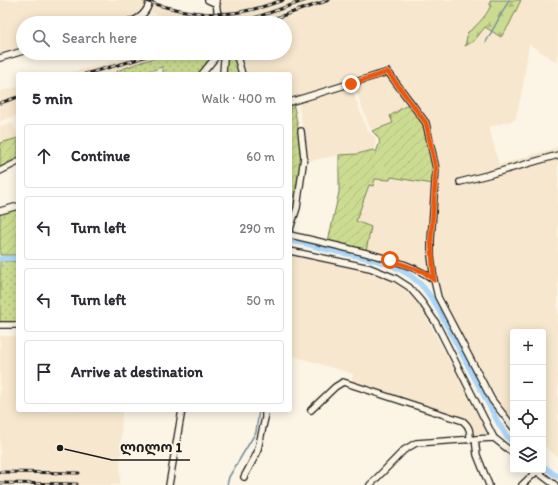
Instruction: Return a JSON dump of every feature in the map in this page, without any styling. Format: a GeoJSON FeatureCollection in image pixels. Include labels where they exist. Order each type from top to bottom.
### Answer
{"type":"FeatureCollection","features":[{"type":"Feature","properties":{"kind":"street"},"geometry":{"type":"LineString","coordinates":[[140,16],[146,12],[150,0]]}},
{"type":"Feature","properties":{"kind":"street"},"geometry":{"type":"LineString","coordinates":[[208,0],[216,2],[219,16]]}},
{"type":"Feature","properties":{"kind":"street"},"geometry":{"type":"LineString","coordinates":[[0,58],[16,53]]}},
{"type":"Feature","properties":{"kind":"street"},"geometry":{"type":"LineString","coordinates":[[204,72],[213,60]]}},
{"type":"Feature","properties":{"kind":"street"},"geometry":{"type":"LineString","coordinates":[[223,60],[223,72]]}},
{"type":"Feature","properties":{"kind":"street"},"geometry":{"type":"LineString","coordinates":[[238,60],[241,72]]}},
{"type":"Feature","properties":{"kind":"street"},"geometry":{"type":"LineString","coordinates":[[292,101],[388,72],[426,123],[436,169],[431,240],[434,280],[438,297],[492,400],[510,423]]}},
{"type":"Feature","properties":{"kind":"street"},"geometry":{"type":"LineString","coordinates":[[292,223],[297,208],[304,157],[302,131]]}},
{"type":"Feature","properties":{"kind":"street"},"geometry":{"type":"LineString","coordinates":[[460,182],[558,155]]}},
{"type":"Feature","properties":{"kind":"street"},"geometry":{"type":"LineString","coordinates":[[0,171],[16,163]]}},
{"type":"Feature","properties":{"kind":"street"},"geometry":{"type":"LineString","coordinates":[[0,211],[16,207]]}},
{"type":"Feature","properties":{"kind":"street"},"geometry":{"type":"LineString","coordinates":[[292,235],[348,248],[390,260],[424,272],[434,280]]}},
{"type":"Feature","properties":{"kind":"street"},"geometry":{"type":"LineString","coordinates":[[292,251],[370,268],[395,278],[409,287],[421,301],[436,323],[494,438],[510,451]]}},
{"type":"Feature","properties":{"kind":"street"},"geometry":{"type":"LineString","coordinates":[[0,325],[16,325]]}},
{"type":"Feature","properties":{"kind":"street"},"geometry":{"type":"LineString","coordinates":[[311,410],[335,387],[343,382],[463,421],[470,429],[477,455],[489,485]]}},
{"type":"Feature","properties":{"kind":"street"},"geometry":{"type":"LineString","coordinates":[[170,485],[182,412]]}},
{"type":"Feature","properties":{"kind":"street"},"geometry":{"type":"LineString","coordinates":[[244,477],[257,453],[265,412]]}},
{"type":"Feature","properties":{"kind":"street"},"geometry":{"type":"LineString","coordinates":[[370,485],[404,450],[416,443],[494,438]]}},
{"type":"Feature","properties":{"kind":"street"},"geometry":{"type":"LineString","coordinates":[[522,485],[534,473]]}},
{"type":"Feature","properties":{"kind":"street"},"geometry":{"type":"LineString","coordinates":[[539,473],[555,485]]}},
{"type":"Feature","properties":{"kind":"shaded area"},"geometry":{"type":"Polygon","coordinates":[[[0,0],[147,0],[138,15],[135,16],[16,16],[16,50],[0,54],[0,0]]]}},
{"type":"Feature","properties":{"kind":"shaded area"},"geometry":{"type":"Polygon","coordinates":[[[212,0],[558,0],[558,63],[529,44],[522,92],[515,120],[489,127],[499,165],[558,147],[558,457],[546,447],[546,329],[510,329],[510,417],[476,367],[438,285],[433,253],[437,172],[435,152],[426,117],[393,73],[384,69],[292,98],[292,72],[245,72],[242,60],[292,60],[292,16],[165,16],[151,12],[155,2],[193,11],[211,12],[212,0]]]}},
{"type":"Feature","properties":{"kind":"shaded area"},"geometry":{"type":"Polygon","coordinates":[[[118,60],[148,60],[115,72],[73,72],[118,60]]]}},
{"type":"Feature","properties":{"kind":"shaded area"},"geometry":{"type":"Polygon","coordinates":[[[382,78],[390,78],[410,103],[393,123],[372,131],[356,90],[357,86],[382,78]]]}},
{"type":"Feature","properties":{"kind":"shaded area"},"geometry":{"type":"Polygon","coordinates":[[[16,87],[16,116],[0,121],[0,91],[16,87]]]}},
{"type":"Feature","properties":{"kind":"shaded area"},"geometry":{"type":"Polygon","coordinates":[[[349,87],[352,89],[367,130],[375,137],[376,144],[373,150],[357,154],[339,155],[309,161],[299,107],[300,102],[349,87]]]}},
{"type":"Feature","properties":{"kind":"shaded area"},"geometry":{"type":"Polygon","coordinates":[[[12,123],[16,131],[16,139],[0,143],[0,126],[12,123]]]}},
{"type":"Feature","properties":{"kind":"shaded area"},"geometry":{"type":"Polygon","coordinates":[[[391,177],[433,184],[428,236],[431,276],[419,267],[366,251],[356,221],[369,185],[375,179],[390,180],[391,177]]]}},
{"type":"Feature","properties":{"kind":"shaded area"},"geometry":{"type":"Polygon","coordinates":[[[292,254],[370,273],[392,281],[406,291],[417,302],[431,326],[486,431],[486,434],[474,437],[472,426],[468,422],[351,383],[353,374],[292,356],[292,254]]]}},
{"type":"Feature","properties":{"kind":"shaded area"},"geometry":{"type":"Polygon","coordinates":[[[0,336],[16,336],[16,412],[122,412],[120,485],[0,485],[0,336]]]}},
{"type":"Feature","properties":{"kind":"green space"},"geometry":{"type":"Polygon","coordinates":[[[490,0],[521,0],[509,25],[501,37],[485,27],[474,41],[465,46],[468,32],[486,14],[490,7],[490,0]]]}},
{"type":"Feature","properties":{"kind":"green space"},"geometry":{"type":"Polygon","coordinates":[[[210,60],[200,72],[163,72],[162,67],[148,72],[117,72],[144,61],[210,60]]]}},
{"type":"Feature","properties":{"kind":"green space"},"geometry":{"type":"Polygon","coordinates":[[[227,60],[236,60],[239,72],[225,72],[227,60]]]}},
{"type":"Feature","properties":{"kind":"green space"},"geometry":{"type":"Polygon","coordinates":[[[292,103],[299,134],[300,178],[292,217],[292,103]]]}},
{"type":"Feature","properties":{"kind":"green space"},"geometry":{"type":"Polygon","coordinates":[[[410,103],[420,116],[423,125],[433,168],[433,184],[391,177],[390,180],[375,179],[373,186],[369,185],[356,221],[371,227],[366,251],[328,242],[339,192],[339,155],[357,154],[373,150],[376,152],[379,145],[379,140],[372,131],[393,123],[390,116],[410,103]]]}},
{"type":"Feature","properties":{"kind":"green space"},"geometry":{"type":"Polygon","coordinates":[[[16,139],[16,161],[0,169],[0,143],[16,139]]]}},
{"type":"Feature","properties":{"kind":"green space"},"geometry":{"type":"Polygon","coordinates":[[[16,209],[16,255],[0,255],[0,213],[16,209]]]}},
{"type":"Feature","properties":{"kind":"green space"},"geometry":{"type":"Polygon","coordinates":[[[0,261],[16,261],[16,322],[0,322],[0,261]]]}},
{"type":"Feature","properties":{"kind":"waterway"},"geometry":{"type":"LineString","coordinates":[[486,42],[509,0]]}},
{"type":"Feature","properties":{"kind":"waterway"},"geometry":{"type":"LineString","coordinates":[[292,241],[363,257],[387,264],[408,274],[420,284],[437,307],[499,424],[510,440]]}},
{"type":"Feature","properties":{"kind":"waterway"},"geometry":{"type":"LineString","coordinates":[[0,259],[16,258]]}},
{"type":"Feature","properties":{"kind":"waterway"},"geometry":{"type":"LineString","coordinates":[[227,485],[229,477],[256,432],[259,412]]}},
{"type":"Feature","properties":{"kind":"waterway"},"geometry":{"type":"LineString","coordinates":[[546,468],[558,477]]}},
{"type":"Feature","properties":{"kind":"railway"},"geometry":{"type":"LineString","coordinates":[[143,0],[180,10],[220,14],[250,10],[283,0]]}},
{"type":"Feature","properties":{"kind":"railway"},"geometry":{"type":"LineString","coordinates":[[260,16],[306,0]]}},
{"type":"Feature","properties":{"kind":"railway"},"geometry":{"type":"LineString","coordinates":[[282,16],[329,0]]}},
{"type":"Feature","properties":{"kind":"railway"},"geometry":{"type":"LineString","coordinates":[[92,72],[135,60]]}},
{"type":"Feature","properties":{"kind":"railway"},"geometry":{"type":"LineString","coordinates":[[0,103],[16,98]]}},
{"type":"Feature","properties":{"kind":"railway"},"geometry":{"type":"LineString","coordinates":[[0,472],[79,473]]}},
{"type":"Feature","properties":{"kind":"railway"},"geometry":{"type":"LineString","coordinates":[[0,483],[77,484]]}},
{"type":"Feature","properties":{"kind":"place","name":"ლილო 1"},"geometry":{"type":"Point","coordinates":[60,448]}},
{"type":"Feature","properties":{"kind":"route"},"geometry":{"type":"LineString","coordinates":[[351,84],[388,72],[413,103],[426,123],[436,169],[431,240],[434,280],[424,272],[390,260]]}}]}
